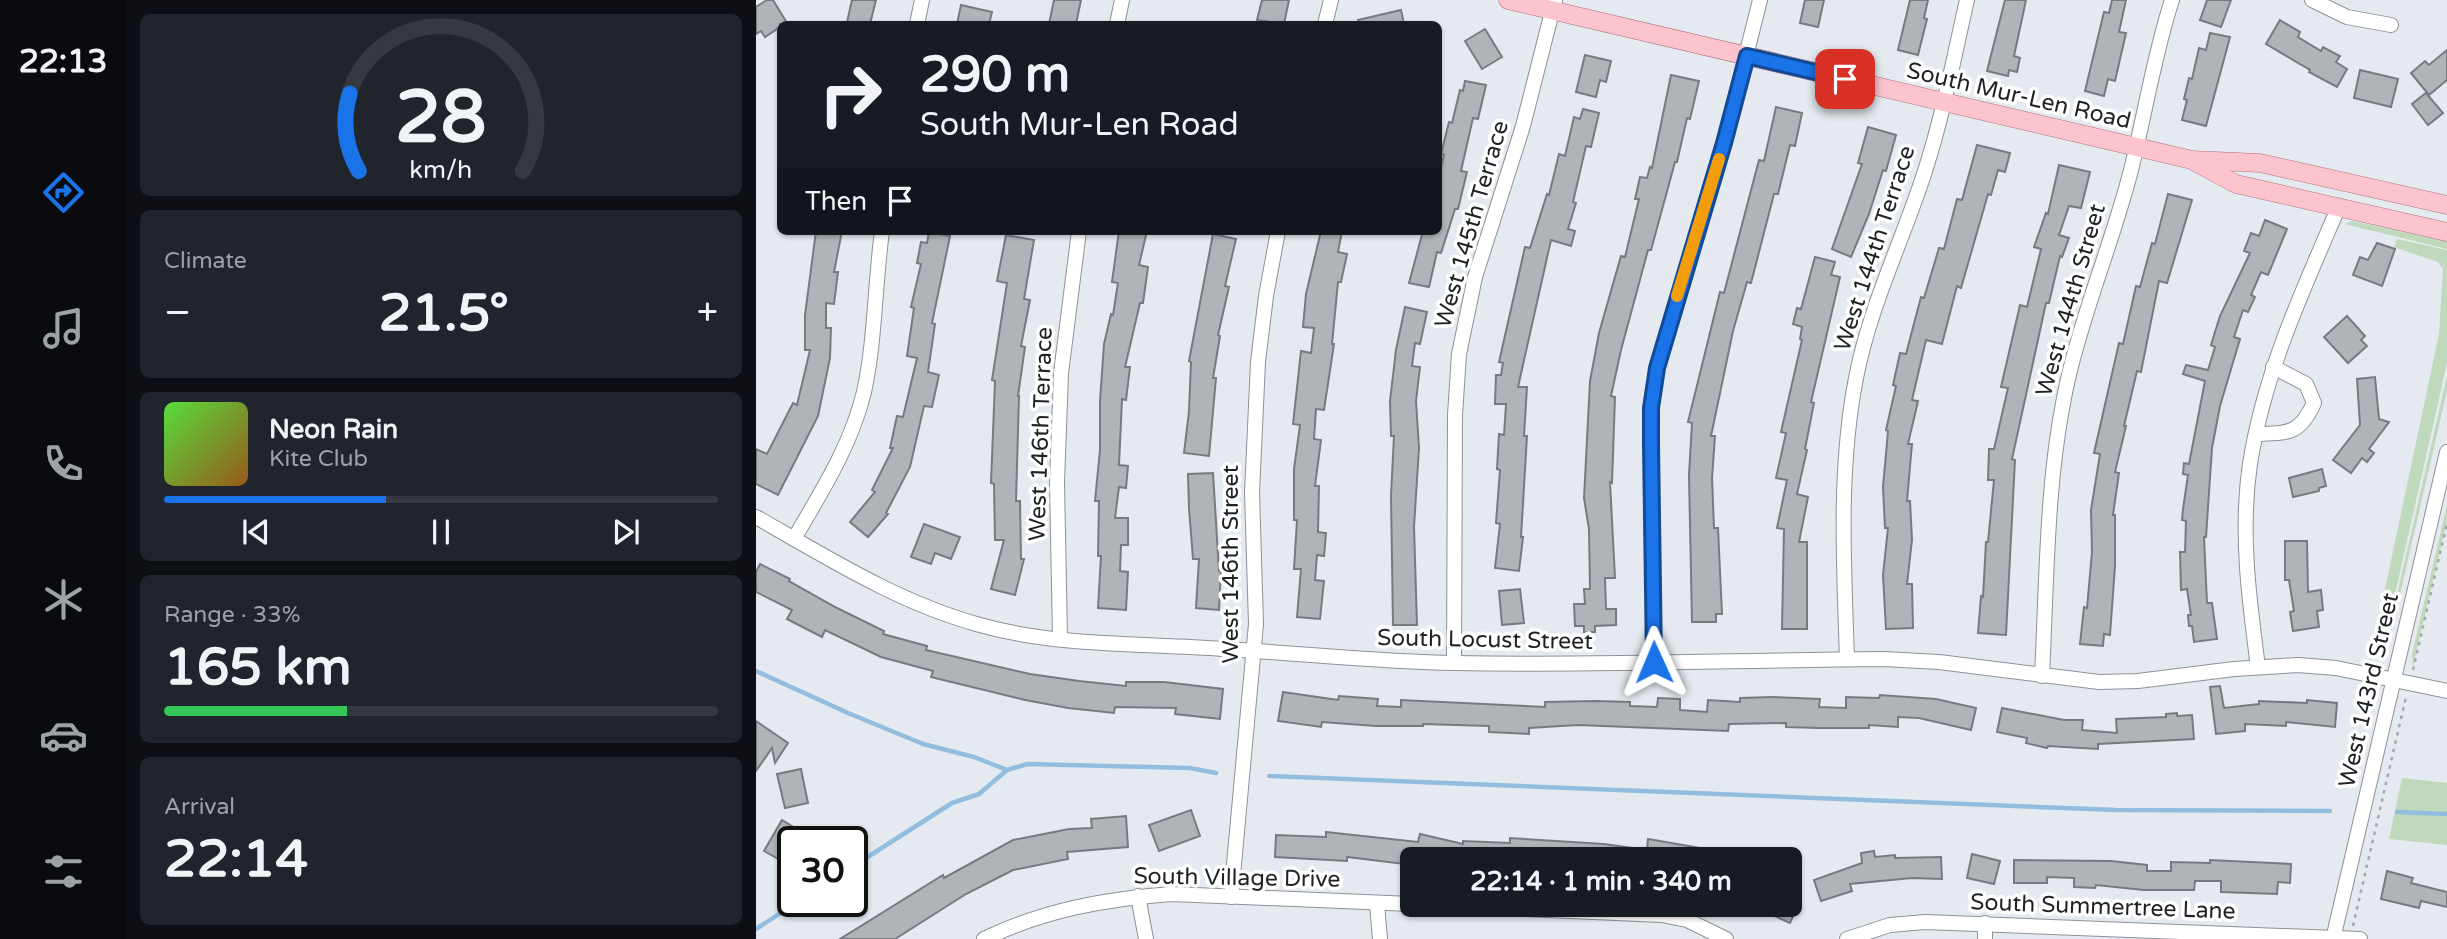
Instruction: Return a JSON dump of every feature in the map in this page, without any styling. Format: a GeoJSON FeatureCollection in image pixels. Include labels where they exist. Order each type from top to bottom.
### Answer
{"type":"FeatureCollection","features":[{"type":"Feature","properties":{"kind":"main road","name":"South Mur-Len Road"},"geometry":{"type":"LineString","coordinates":[[1508,0],[1554,5],[1747,56],[2192,160],[2260,163],[2447,205]]}},
{"type":"Feature","properties":{"kind":"main road","name":"South Mur-Len Road"},"geometry":{"type":"LineString","coordinates":[[2192,160],[2236,184],[2447,232]]}},
{"type":"Feature","properties":{"kind":"street"},"geometry":{"type":"LineString","coordinates":[[917,21],[922,0]]}},
{"type":"Feature","properties":{"kind":"street"},"geometry":{"type":"LineString","coordinates":[[1118,21],[1122,0]]}},
{"type":"Feature","properties":{"kind":"street"},"geometry":{"type":"LineString","coordinates":[[1326,21],[1331,0]]}},
{"type":"Feature","properties":{"kind":"street"},"geometry":{"type":"LineString","coordinates":[[1654,662],[1651,408],[1657,368],[1724,143],[1760,0]]}},
{"type":"Feature","properties":{"kind":"street","name":"West 144th Terrace"},"geometry":{"type":"LineString","coordinates":[[1847,659],[1844,497],[1847,432],[1856,377],[1879,290],[1925,171],[1967,0]]}},
{"type":"Feature","properties":{"kind":"street","name":"West 144th Street"},"geometry":{"type":"LineString","coordinates":[[2042,676],[2052,488],[2061,416],[2086,309],[2114,230],[2172,0]]}},
{"type":"Feature","properties":{"kind":"street"},"geometry":{"type":"LineString","coordinates":[[2312,0],[2347,17],[2391,26]]}},
{"type":"Feature","properties":{"kind":"street","name":"West 145th Terrace"},"geometry":{"type":"LineString","coordinates":[[1454,663],[1455,415],[1459,354],[1475,277],[1522,126],[1554,5]]}},
{"type":"Feature","properties":{"kind":"street"},"geometry":{"type":"LineString","coordinates":[[2258,667],[2246,581],[2245,525],[2250,464],[2273,367],[2339,206]]}},
{"type":"Feature","properties":{"kind":"street"},"geometry":{"type":"LineString","coordinates":[[794,539],[854,426],[864,391],[882,235]]}},
{"type":"Feature","properties":{"kind":"street","name":"West 146th Terrace"},"geometry":{"type":"LineString","coordinates":[[1060,639],[1057,482],[1059,407],[1069,296],[1078,235]]}},
{"type":"Feature","properties":{"kind":"street","name":"West 146th Street"},"geometry":{"type":"LineString","coordinates":[[1231,897],[1254,652],[1254,425],[1260,349],[1277,235]]}},
{"type":"Feature","properties":{"kind":"street"},"geometry":{"type":"LineString","coordinates":[[2257,434],[2288,433],[2305,422],[2314,403],[2306,384],[2273,367]]}},
{"type":"Feature","properties":{"kind":"street","name":"West 143rd Street"},"geometry":{"type":"LineString","coordinates":[[2333,938],[2447,452]]}},
{"type":"Feature","properties":{"kind":"street","name":"South Locust Street"},"geometry":{"type":"LineString","coordinates":[[756,517],[897,595],[945,614],[1007,631],[1060,639],[1372,661],[1454,663],[1847,659],[1940,662],[2099,682],[2138,681],[2298,665],[2336,668],[2447,691]]}},
{"type":"Feature","properties":{"kind":"street","name":"South Village Drive"},"geometry":{"type":"LineString","coordinates":[[984,939],[1022,922],[1069,907],[1171,894],[1400,904]]}},
{"type":"Feature","properties":{"kind":"street"},"geometry":{"type":"LineString","coordinates":[[1139,897],[1146,939]]}},
{"type":"Feature","properties":{"kind":"street"},"geometry":{"type":"LineString","coordinates":[[1377,903],[1380,939]]}},
{"type":"Feature","properties":{"kind":"street"},"geometry":{"type":"LineString","coordinates":[[1672,917],[1687,920],[1726,939]]}},
{"type":"Feature","properties":{"kind":"street","name":"South Summertree Lane"},"geometry":{"type":"LineString","coordinates":[[1847,939],[1890,925],[1925,922],[1985,923],[2185,936],[2355,938]]}},
{"type":"Feature","properties":{"kind":"street"},"geometry":{"type":"LineString","coordinates":[[1985,923],[1985,939]]}},
{"type":"Feature","properties":{"kind":"path"},"geometry":{"type":"LineString","coordinates":[[2355,938],[2409,683],[2447,523]]}},
{"type":"Feature","properties":{"kind":"green space"},"geometry":{"type":"Polygon","coordinates":[[[2352,221],[2447,241],[2447,249],[2345,224],[2352,221]]]}},
{"type":"Feature","properties":{"kind":"green space"},"geometry":{"type":"Polygon","coordinates":[[[2397,239],[2447,250],[2447,363],[2381,659],[2378,656],[2370,660],[2439,334],[2443,269],[2438,262],[2394,247],[2397,239]]]}},
{"type":"Feature","properties":{"kind":"green space"},"geometry":{"type":"Polygon","coordinates":[[[2447,376],[2447,391],[2386,655],[2386,643],[2447,376]]]}},
{"type":"Feature","properties":{"kind":"green space"},"geometry":{"type":"Polygon","coordinates":[[[2447,505],[2447,521],[2413,666],[2412,654],[2447,505]]]}},
{"type":"Feature","properties":{"kind":"green space"},"geometry":{"type":"Polygon","coordinates":[[[2402,778],[2447,783],[2447,845],[2389,839],[2402,778]]]}},
{"type":"Feature","properties":{"kind":"building"},"geometry":{"type":"Polygon","coordinates":[[[767,0],[773,0],[786,21],[777,21],[777,29],[765,37],[761,31],[756,34],[756,7],[767,0]]]}},
{"type":"Feature","properties":{"kind":"building"},"geometry":{"type":"Polygon","coordinates":[[[852,0],[876,0],[871,21],[847,21],[852,0]]]}},
{"type":"Feature","properties":{"kind":"building"},"geometry":{"type":"Polygon","coordinates":[[[1054,0],[1081,0],[1077,21],[1050,21],[1054,0]]]}},
{"type":"Feature","properties":{"kind":"building"},"geometry":{"type":"Polygon","coordinates":[[[1262,0],[1289,0],[1285,21],[1257,20],[1262,0]]]}},
{"type":"Feature","properties":{"kind":"building"},"geometry":{"type":"Polygon","coordinates":[[[1805,0],[1824,0],[1818,27],[1800,23],[1805,0]]]}},
{"type":"Feature","properties":{"kind":"building"},"geometry":{"type":"Polygon","coordinates":[[[1910,0],[1928,0],[1924,18],[1927,19],[1918,55],[1898,50],[1910,0]]]}},
{"type":"Feature","properties":{"kind":"building"},"geometry":{"type":"Polygon","coordinates":[[[2005,0],[2026,0],[2014,56],[2020,58],[2017,72],[2009,70],[2008,76],[1987,71],[2005,0]]]}},
{"type":"Feature","properties":{"kind":"building"},"geometry":{"type":"Polygon","coordinates":[[[2112,0],[2126,0],[2119,32],[2126,33],[2115,81],[2108,79],[2104,96],[2085,91],[2104,12],[2109,13],[2112,0]]]}},
{"type":"Feature","properties":{"kind":"building"},"geometry":{"type":"Polygon","coordinates":[[[2207,0],[2231,0],[2221,27],[2200,20],[2207,0]]]}},
{"type":"Feature","properties":{"kind":"building"},"geometry":{"type":"Polygon","coordinates":[[[961,5],[992,12],[990,21],[958,21],[961,5]]]}},
{"type":"Feature","properties":{"kind":"building"},"geometry":{"type":"Polygon","coordinates":[[[1401,10],[1403,21],[1358,21],[1401,10]]]}},
{"type":"Feature","properties":{"kind":"building"},"geometry":{"type":"Polygon","coordinates":[[[2280,20],[2300,32],[2298,37],[2321,51],[2323,47],[2340,56],[2336,62],[2347,69],[2337,87],[2266,44],[2280,20]]]}},
{"type":"Feature","properties":{"kind":"building"},"geometry":{"type":"Polygon","coordinates":[[[1485,29],[1502,57],[1482,69],[1465,41],[1485,29]]]}},
{"type":"Feature","properties":{"kind":"building"},"geometry":{"type":"Polygon","coordinates":[[[2210,33],[2230,37],[2206,126],[2182,120],[2189,78],[2192,79],[2199,48],[2206,50],[2210,33]]]}},
{"type":"Feature","properties":{"kind":"building"},"geometry":{"type":"Polygon","coordinates":[[[2447,50],[2447,80],[2429,95],[2411,73],[2425,61],[2429,65],[2447,50]]]}},
{"type":"Feature","properties":{"kind":"building"},"geometry":{"type":"Polygon","coordinates":[[[1585,55],[1611,61],[1606,82],[1600,80],[1596,97],[1576,92],[1585,55]]]}},
{"type":"Feature","properties":{"kind":"building"},"geometry":{"type":"Polygon","coordinates":[[[2360,70],[2398,79],[2391,107],[2354,98],[2360,70]]]}},
{"type":"Feature","properties":{"kind":"building"},"geometry":{"type":"Polygon","coordinates":[[[1671,75],[1699,81],[1651,250],[1648,250],[1611,396],[1615,397],[1612,483],[1610,482],[1615,578],[1605,578],[1606,609],[1616,609],[1616,625],[1595,626],[1595,632],[1584,632],[1584,626],[1575,626],[1574,604],[1585,604],[1584,589],[1590,589],[1589,529],[1584,498],[1590,381],[1599,333],[1621,256],[1625,257],[1639,199],[1635,199],[1640,177],[1647,178],[1650,167],[1652,168],[1671,75]]]}},
{"type":"Feature","properties":{"kind":"building"},"geometry":{"type":"Polygon","coordinates":[[[1465,81],[1486,85],[1478,119],[1473,118],[1461,171],[1467,172],[1458,209],[1455,209],[1441,253],[1437,252],[1429,287],[1409,283],[1422,235],[1442,235],[1442,150],[1460,90],[1463,91],[1465,81]]]}},
{"type":"Feature","properties":{"kind":"building"},"geometry":{"type":"Polygon","coordinates":[[[2426,93],[2443,113],[2428,125],[2412,104],[2426,93]]]}},
{"type":"Feature","properties":{"kind":"building"},"geometry":{"type":"Polygon","coordinates":[[[1776,107],[1802,113],[1795,146],[1790,145],[1751,283],[1747,282],[1733,331],[1711,436],[1715,436],[1712,478],[1714,528],[1718,528],[1722,614],[1716,614],[1716,622],[1692,622],[1689,475],[1692,423],[1688,422],[1720,292],[1724,293],[1759,160],[1764,161],[1776,107]]]}},
{"type":"Feature","properties":{"kind":"building"},"geometry":{"type":"Polygon","coordinates":[[[1583,109],[1599,113],[1591,147],[1586,146],[1573,202],[1576,203],[1568,229],[1575,231],[1571,246],[1551,240],[1518,387],[1527,387],[1523,537],[1519,571],[1495,568],[1500,524],[1496,523],[1500,470],[1497,469],[1499,434],[1504,435],[1506,404],[1495,404],[1496,375],[1501,375],[1503,363],[1499,362],[1525,247],[1530,248],[1547,194],[1549,195],[1559,154],[1565,156],[1574,117],[1580,119],[1583,109]]]}},
{"type":"Feature","properties":{"kind":"building"},"geometry":{"type":"Polygon","coordinates":[[[1868,127],[1896,135],[1886,171],[1883,170],[1851,257],[1832,249],[1862,164],[1858,163],[1868,127]]]}},
{"type":"Feature","properties":{"kind":"building"},"geometry":{"type":"Polygon","coordinates":[[[1977,145],[2010,153],[2005,172],[1998,170],[1991,195],[1988,194],[1961,288],[1957,286],[1942,344],[1926,340],[1912,400],[1918,401],[1908,444],[1912,444],[1907,501],[1910,501],[1912,540],[1907,584],[1912,584],[1913,628],[1886,629],[1883,575],[1888,528],[1885,528],[1883,487],[1886,430],[1896,386],[1893,385],[1900,353],[1906,354],[1921,297],[1924,298],[1939,248],[1944,249],[1957,199],[1962,200],[1977,145]]]}},
{"type":"Feature","properties":{"kind":"building"},"geometry":{"type":"Polygon","coordinates":[[[2059,165],[2090,172],[2081,208],[2069,206],[2059,235],[2069,238],[2062,257],[2060,256],[2049,303],[2046,303],[2012,459],[2015,460],[2006,635],[1978,633],[1994,480],[1988,480],[1989,449],[1994,449],[2008,388],[2001,387],[2020,305],[2027,307],[2041,249],[2034,247],[2046,213],[2048,214],[2059,165]]]}},
{"type":"Feature","properties":{"kind":"building"},"geometry":{"type":"Polygon","coordinates":[[[2168,194],[2192,200],[2167,283],[2159,281],[2141,372],[2137,371],[2115,472],[2119,473],[2113,515],[2115,566],[2110,635],[2104,634],[2103,646],[2080,644],[2084,607],[2087,608],[2092,552],[2091,510],[2100,454],[2094,453],[2119,343],[2123,344],[2136,286],[2140,287],[2152,243],[2155,244],[2168,194]]]}},
{"type":"Feature","properties":{"kind":"building"},"geometry":{"type":"Polygon","coordinates":[[[2265,220],[2287,229],[2268,275],[2261,272],[2251,295],[2255,297],[2248,312],[2243,310],[2234,337],[2240,339],[2220,406],[2212,448],[2204,537],[2207,603],[2212,603],[2217,639],[2194,642],[2192,626],[2189,626],[2188,615],[2191,615],[2187,589],[2181,590],[2180,552],[2185,552],[2186,521],[2182,520],[2188,475],[2183,474],[2184,463],[2189,464],[2205,381],[2183,374],[2186,365],[2208,370],[2215,347],[2211,345],[2220,316],[2250,253],[2244,251],[2251,233],[2259,236],[2265,220]]]}},
{"type":"Feature","properties":{"kind":"building"},"geometry":{"type":"Polygon","coordinates":[[[815,235],[841,235],[834,272],[838,272],[834,304],[826,303],[826,328],[831,328],[830,358],[818,416],[778,495],[756,484],[756,449],[767,454],[793,403],[797,405],[810,350],[805,350],[805,315],[815,235]]]}},
{"type":"Feature","properties":{"kind":"building"},"geometry":{"type":"Polygon","coordinates":[[[928,235],[950,236],[932,323],[935,324],[928,372],[939,375],[932,407],[924,406],[910,467],[886,513],[888,514],[868,537],[850,522],[875,492],[872,490],[893,448],[890,448],[897,416],[903,417],[917,358],[907,356],[914,308],[911,307],[921,264],[917,263],[921,242],[927,243],[928,235]]]}},
{"type":"Feature","properties":{"kind":"building"},"geometry":{"type":"Polygon","coordinates":[[[1006,235],[1034,240],[1024,299],[1030,300],[1021,346],[1025,347],[1018,396],[1016,501],[1020,501],[1021,559],[1024,559],[1015,595],[991,589],[1004,540],[995,540],[994,484],[991,483],[995,381],[992,380],[1007,283],[997,281],[1006,235]]]}},
{"type":"Feature","properties":{"kind":"building"},"geometry":{"type":"Polygon","coordinates":[[[1118,235],[1146,235],[1139,265],[1148,267],[1143,303],[1140,303],[1125,367],[1130,367],[1126,400],[1122,399],[1119,465],[1128,466],[1126,488],[1119,487],[1115,518],[1128,518],[1128,545],[1121,545],[1120,571],[1128,572],[1126,610],[1098,608],[1101,556],[1098,556],[1099,501],[1095,501],[1104,344],[1111,314],[1113,315],[1118,283],[1112,282],[1118,235]]]}},
{"type":"Feature","properties":{"kind":"building"},"geometry":{"type":"Polygon","coordinates":[[[1213,235],[1236,239],[1225,286],[1229,287],[1218,335],[1209,456],[1184,453],[1189,411],[1189,361],[1213,235]]]}},
{"type":"Feature","properties":{"kind":"building"},"geometry":{"type":"Polygon","coordinates":[[[1320,235],[1341,235],[1338,252],[1347,254],[1341,282],[1338,282],[1334,344],[1324,410],[1316,409],[1314,439],[1321,440],[1315,486],[1319,486],[1318,532],[1326,533],[1324,556],[1317,555],[1315,580],[1324,581],[1320,619],[1297,617],[1301,569],[1294,569],[1297,520],[1294,520],[1294,469],[1300,425],[1293,424],[1301,351],[1311,353],[1314,328],[1303,327],[1306,294],[1320,235]]]}},
{"type":"Feature","properties":{"kind":"building"},"geometry":{"type":"Polygon","coordinates":[[[2377,243],[2395,249],[2382,286],[2353,275],[2360,257],[2368,260],[2377,243]]]}},
{"type":"Feature","properties":{"kind":"building"},"geometry":{"type":"Polygon","coordinates":[[[1815,257],[1835,262],[1831,275],[1840,277],[1811,402],[1814,403],[1805,449],[1807,450],[1797,494],[1808,497],[1799,542],[1807,542],[1807,629],[1782,629],[1784,529],[1777,528],[1787,480],[1776,478],[1786,433],[1781,432],[1802,340],[1802,327],[1793,324],[1797,308],[1801,309],[1815,257]]]}},
{"type":"Feature","properties":{"kind":"building"},"geometry":{"type":"Polygon","coordinates":[[[1405,307],[1427,312],[1420,344],[1415,343],[1412,366],[1420,367],[1416,401],[1419,448],[1414,527],[1417,625],[1393,625],[1391,496],[1394,436],[1391,436],[1390,401],[1396,350],[1405,307]]]}},
{"type":"Feature","properties":{"kind":"building"},"geometry":{"type":"Polygon","coordinates":[[[2347,316],[2365,336],[2361,340],[2367,346],[2348,363],[2324,337],[2347,316]]]}},
{"type":"Feature","properties":{"kind":"building"},"geometry":{"type":"Polygon","coordinates":[[[2375,377],[2379,419],[2389,422],[2369,449],[2374,453],[2367,462],[2362,458],[2351,473],[2333,460],[2360,425],[2357,379],[2375,377]]]}},
{"type":"Feature","properties":{"kind":"building"},"geometry":{"type":"Polygon","coordinates":[[[2322,469],[2326,486],[2319,488],[2319,491],[2293,497],[2289,478],[2322,469]]]}},
{"type":"Feature","properties":{"kind":"building"},"geometry":{"type":"Polygon","coordinates":[[[1213,473],[1221,571],[1219,610],[1196,608],[1199,559],[1193,559],[1189,508],[1188,474],[1213,473]]]}},
{"type":"Feature","properties":{"kind":"building"},"geometry":{"type":"Polygon","coordinates":[[[924,524],[960,537],[951,559],[935,553],[931,564],[911,557],[924,524]]]}},
{"type":"Feature","properties":{"kind":"building"},"geometry":{"type":"Polygon","coordinates":[[[2285,541],[2307,541],[2308,592],[2321,590],[2323,610],[2317,611],[2319,627],[2293,631],[2290,612],[2294,611],[2289,580],[2285,580],[2285,541]]]}},
{"type":"Feature","properties":{"kind":"building"},"geometry":{"type":"Polygon","coordinates":[[[760,564],[837,608],[884,631],[883,634],[927,646],[926,650],[1030,674],[1079,681],[1126,686],[1126,682],[1164,682],[1223,689],[1220,719],[1175,714],[1176,708],[1115,707],[1114,713],[1068,708],[931,677],[933,671],[881,657],[825,630],[822,637],[787,619],[792,610],[756,592],[756,572],[760,564]]]}},
{"type":"Feature","properties":{"kind":"building"},"geometry":{"type":"Polygon","coordinates":[[[1520,589],[1524,623],[1502,625],[1499,591],[1520,589]]]}},
{"type":"Feature","properties":{"kind":"building"},"geometry":{"type":"Polygon","coordinates":[[[2220,686],[2224,708],[2259,704],[2259,701],[2307,703],[2307,700],[2337,703],[2335,727],[2286,722],[2286,726],[2245,724],[2245,731],[2216,734],[2210,687],[2220,686]]]}},
{"type":"Feature","properties":{"kind":"building"},"geometry":{"type":"Polygon","coordinates":[[[1283,692],[1338,700],[1339,696],[1378,699],[1377,706],[1401,707],[1401,700],[1545,707],[1545,702],[1596,701],[1630,702],[1630,706],[1657,707],[1658,698],[1680,699],[1680,710],[1707,712],[1708,700],[1740,702],[1740,698],[1773,697],[1820,699],[1819,707],[1846,708],[1846,697],[1879,698],[1880,695],[1936,699],[1976,708],[1971,730],[1919,718],[1898,717],[1898,727],[1869,725],[1869,728],[1819,728],[1786,727],[1786,723],[1729,724],[1728,731],[1578,725],[1529,728],[1529,734],[1489,732],[1489,726],[1376,726],[1322,722],[1321,727],[1278,721],[1283,692]]]}},
{"type":"Feature","properties":{"kind":"building"},"geometry":{"type":"Polygon","coordinates":[[[2002,708],[2064,720],[2083,720],[2082,730],[2117,733],[2116,719],[2166,717],[2166,714],[2177,713],[2177,716],[2192,715],[2194,739],[2098,744],[2098,749],[2047,748],[2026,743],[2027,738],[1997,732],[2002,708]]]}},
{"type":"Feature","properties":{"kind":"building"},"geometry":{"type":"Polygon","coordinates":[[[756,721],[788,743],[775,763],[772,748],[756,771],[756,721]]]}},
{"type":"Feature","properties":{"kind":"building"},"geometry":{"type":"Polygon","coordinates":[[[801,769],[808,803],[785,808],[777,774],[801,769]]]}},
{"type":"Feature","properties":{"kind":"building"},"geometry":{"type":"Polygon","coordinates":[[[1191,810],[1200,836],[1159,851],[1149,825],[1191,810]]]}},
{"type":"Feature","properties":{"kind":"building"},"geometry":{"type":"Polygon","coordinates":[[[1126,816],[1128,847],[1067,852],[1068,859],[1013,870],[966,894],[895,939],[840,939],[943,875],[944,878],[1013,840],[1069,829],[1092,828],[1091,819],[1126,816]]]}},
{"type":"Feature","properties":{"kind":"building"},"geometry":{"type":"Polygon","coordinates":[[[782,820],[792,826],[779,826],[782,820]]]}},
{"type":"Feature","properties":{"kind":"building"},"geometry":{"type":"Polygon","coordinates":[[[777,829],[777,858],[764,851],[777,829]]]}},
{"type":"Feature","properties":{"kind":"building"},"geometry":{"type":"Polygon","coordinates":[[[1326,832],[1418,842],[1420,834],[1463,844],[1463,841],[1510,843],[1510,838],[1626,847],[1400,847],[1400,864],[1347,857],[1347,861],[1275,857],[1276,835],[1326,837],[1326,832]]]}},
{"type":"Feature","properties":{"kind":"building"},"geometry":{"type":"Polygon","coordinates":[[[1648,839],[1694,847],[1647,847],[1648,839]]]}},
{"type":"Feature","properties":{"kind":"building"},"geometry":{"type":"Polygon","coordinates":[[[1874,851],[1875,857],[1941,857],[1942,879],[1912,878],[1850,884],[1852,891],[1821,901],[1814,880],[1862,863],[1861,853],[1874,851]]]}},
{"type":"Feature","properties":{"kind":"building"},"geometry":{"type":"Polygon","coordinates":[[[1972,854],[2000,861],[1994,884],[1967,878],[1972,854]]]}},
{"type":"Feature","properties":{"kind":"building"},"geometry":{"type":"Polygon","coordinates":[[[2014,860],[2111,861],[2147,865],[2147,871],[2171,871],[2171,862],[2210,863],[2210,860],[2291,864],[2290,883],[2278,882],[2277,894],[2221,892],[2221,881],[2195,881],[2194,890],[2144,890],[2096,885],[2095,888],[2074,887],[2074,878],[2047,877],[2047,883],[2014,883],[2014,860]]]}},
{"type":"Feature","properties":{"kind":"building"},"geometry":{"type":"Polygon","coordinates":[[[2387,871],[2413,878],[2411,883],[2447,892],[2447,907],[2421,901],[2419,908],[2381,899],[2387,871]]]}},
{"type":"Feature","properties":{"kind":"building"},"geometry":{"type":"Polygon","coordinates":[[[1777,917],[1793,917],[1790,923],[1777,917]]]}},
{"type":"Feature","properties":{"kind":"waterway"},"geometry":{"type":"LineString","coordinates":[[756,671],[923,744],[974,757],[1007,770]]}},
{"type":"Feature","properties":{"kind":"waterway"},"geometry":{"type":"LineString","coordinates":[[868,857],[952,803],[979,794],[1007,770],[1027,764],[1190,768],[1216,773]]}},
{"type":"Feature","properties":{"kind":"waterway"},"geometry":{"type":"LineString","coordinates":[[1269,776],[2116,810],[2330,811]]}},
{"type":"Feature","properties":{"kind":"waterway"},"geometry":{"type":"LineString","coordinates":[[2397,812],[2447,814]]}},
{"type":"Feature","properties":{"kind":"waterway"},"geometry":{"type":"LineString","coordinates":[[756,929],[777,915]]}},
{"type":"Feature","properties":{"kind":"slow traffic"},"geometry":{"type":"LineString","coordinates":[[1677,296],[1719,159]]}},
{"type":"Feature","properties":{"kind":"route"},"geometry":{"type":"LineString","coordinates":[[1654,662],[1651,408],[1657,368],[1747,56],[1845,79]]}}]}
